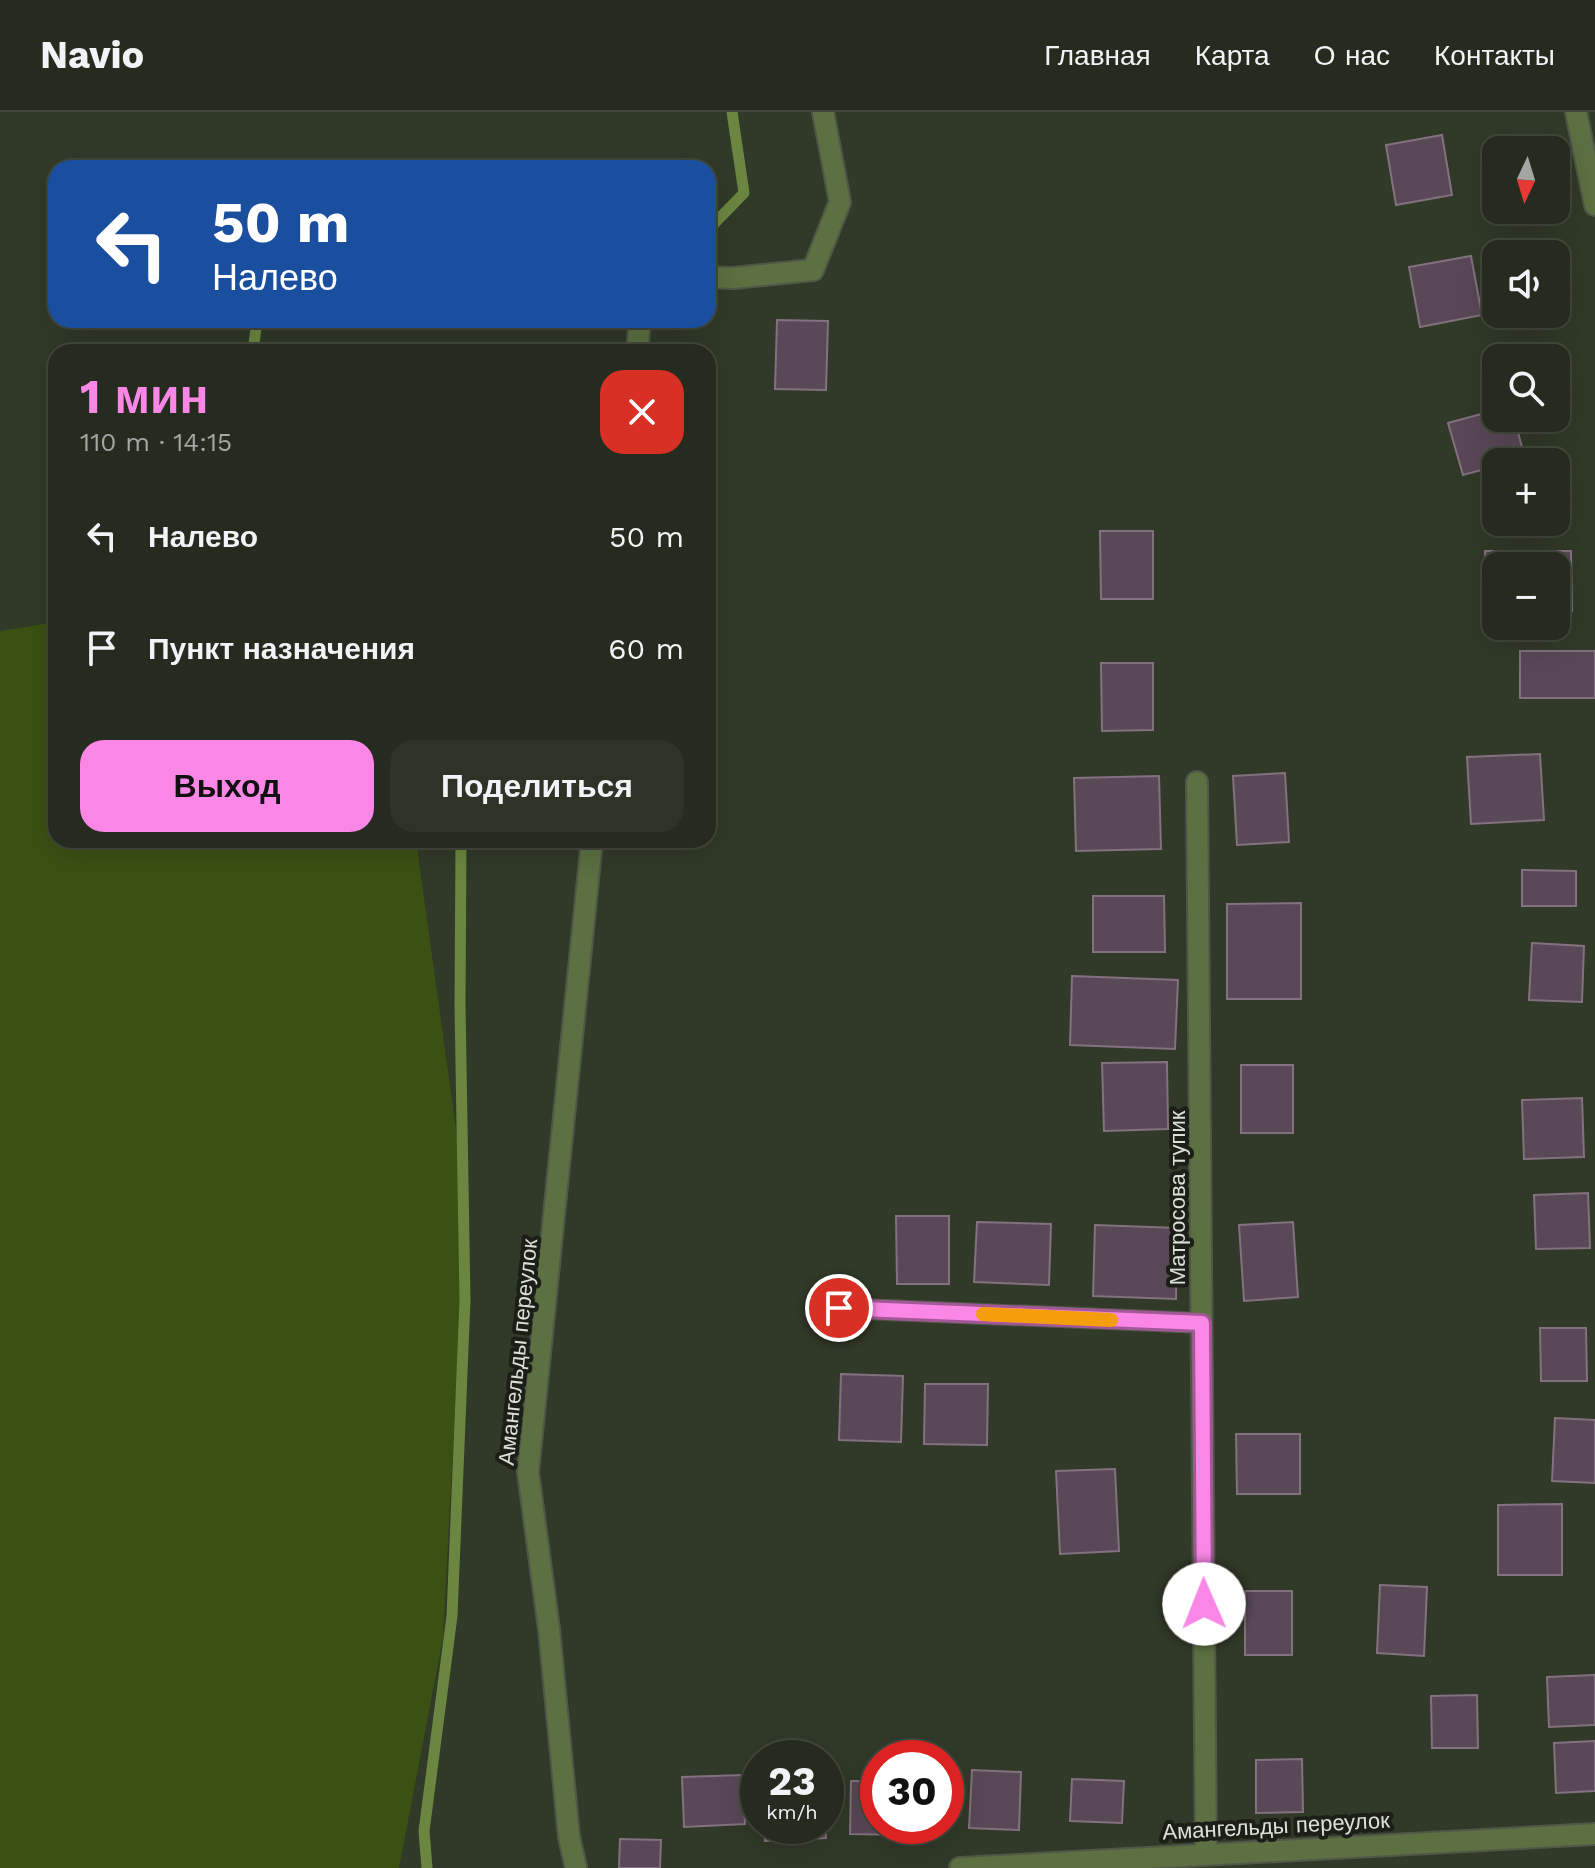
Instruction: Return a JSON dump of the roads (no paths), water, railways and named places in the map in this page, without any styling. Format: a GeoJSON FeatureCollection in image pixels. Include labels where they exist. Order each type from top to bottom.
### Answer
{"type":"FeatureCollection","features":[{"type":"Feature","properties":{"kind":"street"},"geometry":{"type":"LineString","coordinates":[[716,277],[813,270],[840,202],[823,112]]}},
{"type":"Feature","properties":{"kind":"street"},"geometry":{"type":"LineString","coordinates":[[1576,112],[1595,205]]}},
{"type":"Feature","properties":{"kind":"street","name":"Матросова тупик"},"geometry":{"type":"LineString","coordinates":[[1197,782],[1206,1854]]}},
{"type":"Feature","properties":{"kind":"street","name":"Амангельды переулок"},"geometry":{"type":"LineString","coordinates":[[576,1868],[569,1837],[549,1629],[528,1472],[591,848]]}},
{"type":"Feature","properties":{"kind":"street","name":"Амангельды переулок"},"geometry":{"type":"LineString","coordinates":[[960,1868],[1595,1834]]}},
{"type":"Feature","properties":{"kind":"lane"},"geometry":{"type":"LineString","coordinates":[[839,1308],[1202,1323]]}},
{"type":"Feature","properties":{"kind":"waterway"},"geometry":{"type":"LineString","coordinates":[[716,222],[744,193],[732,112]]}},
{"type":"Feature","properties":{"kind":"waterway"},"geometry":{"type":"LineString","coordinates":[[254,344],[256,328]]}},
{"type":"Feature","properties":{"kind":"waterway"},"geometry":{"type":"LineString","coordinates":[[427,1868],[424,1831],[452,1616],[465,1300],[461,848]]}}]}
